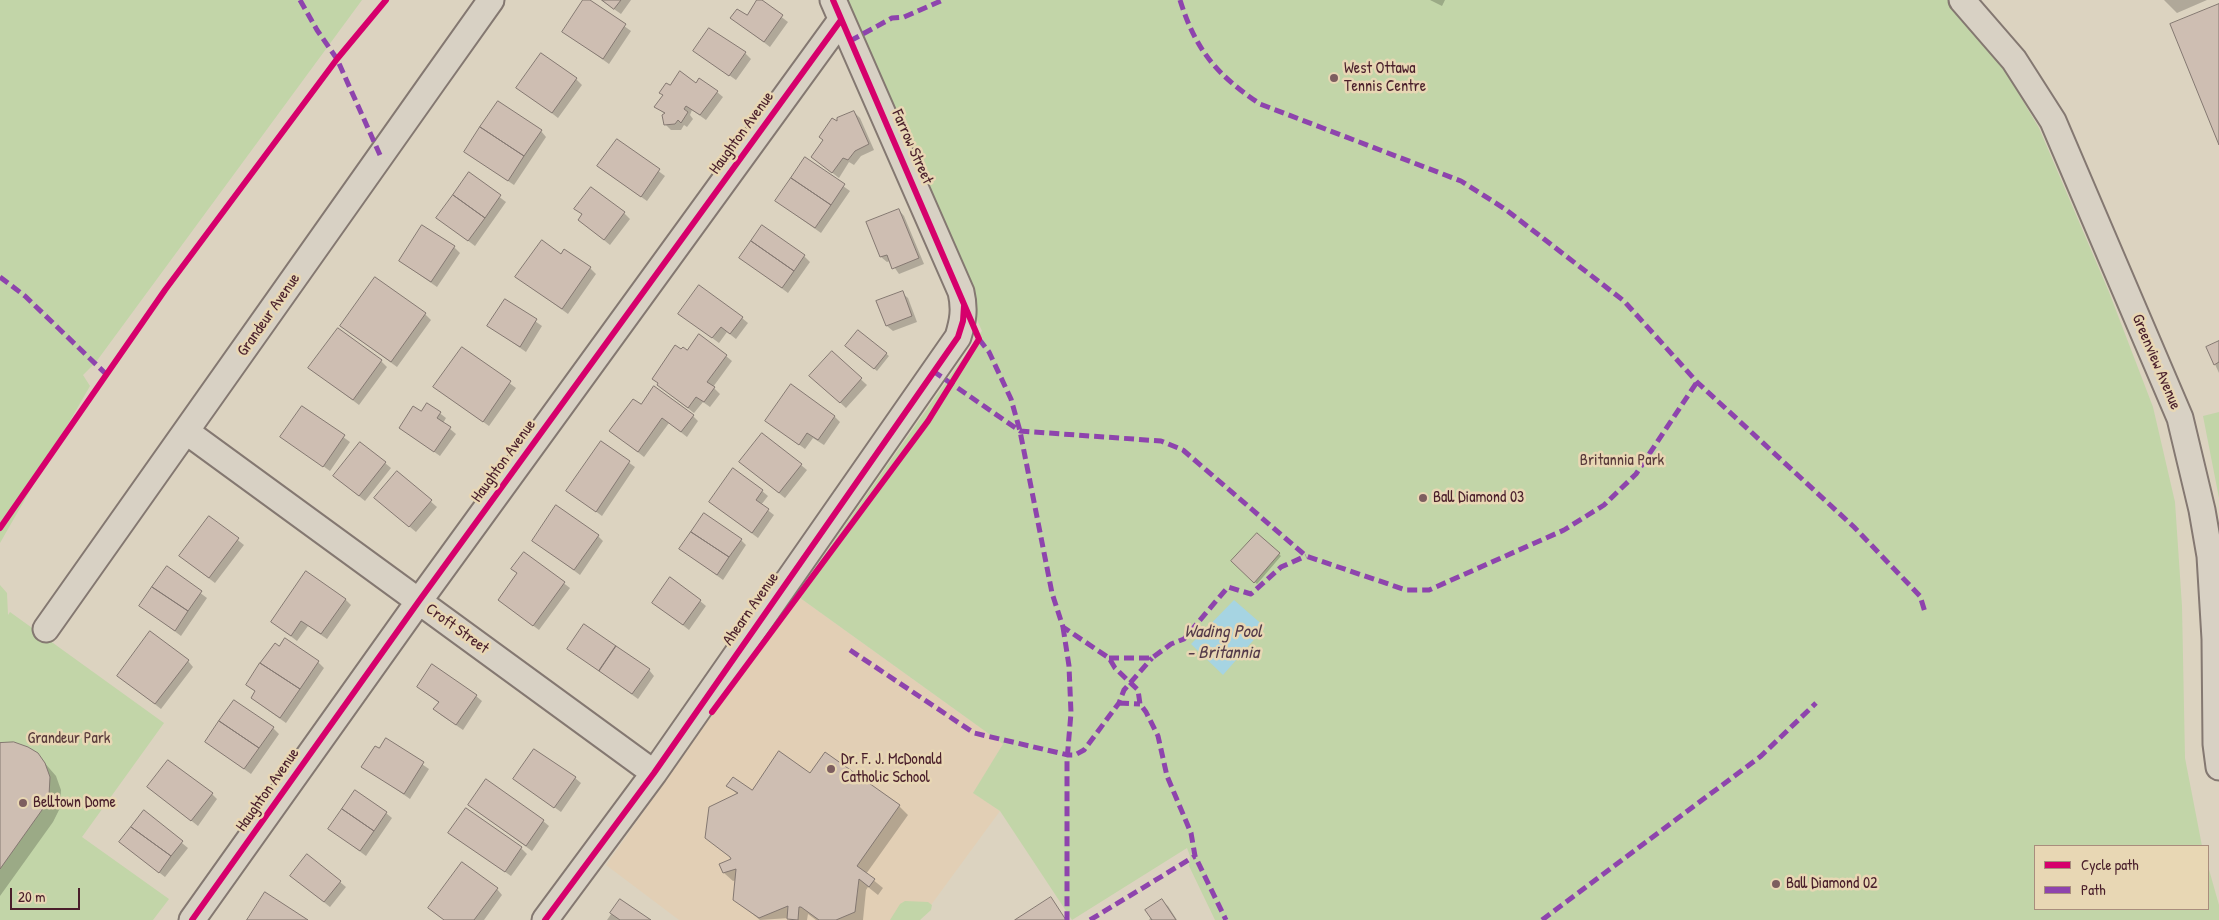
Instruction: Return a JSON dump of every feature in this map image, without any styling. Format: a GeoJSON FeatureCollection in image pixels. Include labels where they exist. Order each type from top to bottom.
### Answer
{"type":"FeatureCollection","features":[{"type":"Feature","properties":{"kind":"street","name":"Grandeur Avenue"},"geometry":{"type":"LineString","coordinates":[[46,629],[188,432],[491,0]]}},
{"type":"Feature","properties":{"kind":"street","name":"Greenview Avenue"},"geometry":{"type":"LineString","coordinates":[[1962,0],[2014,60],[2053,121],[2180,418],[2202,510],[2210,556],[2215,640],[2216,744],[2219,767]]}},
{"type":"Feature","properties":{"kind":"street","name":"Farrow Street"},"geometry":{"type":"LineString","coordinates":[[837,10],[957,284],[964,306]]}},
{"type":"Feature","properties":{"kind":"street","name":"Haughton Avenue"},"geometry":{"type":"LineString","coordinates":[[192,920],[837,10]]}},
{"type":"Feature","properties":{"kind":"street","name":"Ahearn Avenue"},"geometry":{"type":"LineString","coordinates":[[545,920],[654,773],[958,337],[963,321],[964,306]]}},
{"type":"Feature","properties":{"kind":"street","name":"Croft Street"},"geometry":{"type":"LineString","coordinates":[[188,432],[654,773]]}},
{"type":"Feature","properties":{"kind":"shaded area","name":"Dr. F. J. McDonald Catholic School"},"geometry":{"type":"Polygon","coordinates":[[[796,595],[1003,744],[974,793],[1000,811],[920,920],[679,920],[606,865],[796,595]]]}},
{"type":"Feature","properties":{"kind":"green space"},"geometry":{"type":"Polygon","coordinates":[[[0,0],[362,0],[96,362],[83,375],[90,386],[0,543],[0,0]]]}},
{"type":"Feature","properties":{"kind":"green space","name":"Britannia Park"},"geometry":{"type":"Polygon","coordinates":[[[835,0],[1976,0],[2004,69],[2039,128],[2109,292],[2153,407],[2175,502],[2182,606],[2185,758],[2202,845],[2034,845],[2034,910],[2209,910],[2209,870],[2219,905],[2219,920],[1215,920],[1189,866],[1190,856],[1187,848],[1072,920],[1000,811],[973,793],[1003,744],[796,595],[982,331],[835,0]]]}},
{"type":"Feature","properties":{"kind":"green space"},"geometry":{"type":"Polygon","coordinates":[[[2219,412],[2219,498],[2203,416],[2219,412]]]}},
{"type":"Feature","properties":{"kind":"green space","name":"Grandeur Park"},"geometry":{"type":"Polygon","coordinates":[[[0,585],[7,593],[8,615],[10,612],[164,723],[82,837],[169,899],[153,920],[0,920],[0,585]]]}},
{"type":"Feature","properties":{"kind":"green space"},"geometry":{"type":"Polygon","coordinates":[[[905,901],[928,902],[932,905],[931,910],[920,920],[890,920],[900,904],[905,901]]]}},
{"type":"Feature","properties":{"kind":"water","name":"Wading Pool - Britannia"},"geometry":{"type":"Polygon","coordinates":[[[1234,600],[1265,627],[1223,675],[1191,644],[1234,600]]]}},
{"type":"Feature","properties":{"kind":"building"},"geometry":{"type":"Polygon","coordinates":[[[583,0],[590,0],[626,24],[603,59],[562,32],[583,0]]]}},
{"type":"Feature","properties":{"kind":"building"},"geometry":{"type":"Polygon","coordinates":[[[602,0],[621,0],[614,9],[602,0]]]}},
{"type":"Feature","properties":{"kind":"building"},"geometry":{"type":"Polygon","coordinates":[[[757,0],[762,0],[783,15],[764,42],[730,18],[737,9],[747,15],[757,0]]]}},
{"type":"Feature","properties":{"kind":"building"},"geometry":{"type":"Polygon","coordinates":[[[2219,4],[2219,145],[2170,24],[2219,4]]]}},
{"type":"Feature","properties":{"kind":"building"},"geometry":{"type":"Polygon","coordinates":[[[709,28],[746,52],[729,76],[693,51],[709,28]]]}},
{"type":"Feature","properties":{"kind":"building"},"geometry":{"type":"Polygon","coordinates":[[[541,53],[577,78],[552,113],[516,88],[541,53]]]}},
{"type":"Feature","properties":{"kind":"building"},"geometry":{"type":"Polygon","coordinates":[[[680,71],[696,83],[699,78],[718,91],[700,115],[686,106],[684,109],[688,112],[681,123],[678,120],[675,124],[664,125],[662,115],[665,113],[654,107],[663,95],[659,93],[666,83],[670,85],[680,71]]]}},
{"type":"Feature","properties":{"kind":"building"},"geometry":{"type":"Polygon","coordinates":[[[498,101],[542,130],[524,156],[480,127],[498,101]]]}},
{"type":"Feature","properties":{"kind":"building"},"geometry":{"type":"Polygon","coordinates":[[[854,111],[869,144],[855,151],[848,160],[843,158],[832,173],[811,157],[823,140],[819,137],[832,118],[837,121],[837,118],[854,111]]]}},
{"type":"Feature","properties":{"kind":"building"},"geometry":{"type":"Polygon","coordinates":[[[480,127],[524,156],[508,181],[464,152],[480,127]]]}},
{"type":"Feature","properties":{"kind":"building"},"geometry":{"type":"Polygon","coordinates":[[[617,139],[660,169],[641,197],[597,166],[617,139]]]}},
{"type":"Feature","properties":{"kind":"building"},"geometry":{"type":"Polygon","coordinates":[[[805,157],[845,184],[831,205],[791,178],[805,157]]]}},
{"type":"Feature","properties":{"kind":"building"},"geometry":{"type":"Polygon","coordinates":[[[469,172],[501,195],[485,218],[453,195],[469,172]]]}},
{"type":"Feature","properties":{"kind":"building"},"geometry":{"type":"Polygon","coordinates":[[[791,178],[831,205],[815,228],[775,201],[791,178]]]}},
{"type":"Feature","properties":{"kind":"building"},"geometry":{"type":"Polygon","coordinates":[[[591,187],[625,212],[604,240],[578,220],[582,214],[574,209],[591,187]]]}},
{"type":"Feature","properties":{"kind":"building"},"geometry":{"type":"Polygon","coordinates":[[[453,195],[485,218],[468,241],[436,218],[453,195]]]}},
{"type":"Feature","properties":{"kind":"building"},"geometry":{"type":"Polygon","coordinates":[[[899,209],[919,258],[892,269],[887,255],[880,257],[866,222],[899,209]]]}},
{"type":"Feature","properties":{"kind":"building"},"geometry":{"type":"Polygon","coordinates":[[[422,225],[455,246],[431,282],[399,261],[422,225]]]}},
{"type":"Feature","properties":{"kind":"building"},"geometry":{"type":"Polygon","coordinates":[[[762,225],[805,255],[794,271],[751,241],[762,225]]]}},
{"type":"Feature","properties":{"kind":"building"},"geometry":{"type":"Polygon","coordinates":[[[542,240],[561,254],[564,249],[591,267],[562,309],[515,277],[542,240]]]}},
{"type":"Feature","properties":{"kind":"building"},"geometry":{"type":"Polygon","coordinates":[[[751,241],[794,271],[782,288],[739,258],[751,241]]]}},
{"type":"Feature","properties":{"kind":"building"},"geometry":{"type":"Polygon","coordinates":[[[375,277],[426,313],[391,362],[340,326],[375,277]]]}},
{"type":"Feature","properties":{"kind":"building"},"geometry":{"type":"Polygon","coordinates":[[[699,285],[743,317],[730,334],[721,327],[712,338],[678,314],[699,285]]]}},
{"type":"Feature","properties":{"kind":"building"},"geometry":{"type":"Polygon","coordinates":[[[903,291],[912,316],[886,326],[876,301],[903,291]]]}},
{"type":"Feature","properties":{"kind":"building"},"geometry":{"type":"Polygon","coordinates":[[[505,299],[537,319],[520,347],[487,326],[505,299]]]}},
{"type":"Feature","properties":{"kind":"building"},"geometry":{"type":"Polygon","coordinates":[[[338,328],[382,360],[353,400],[308,368],[338,328]]]}},
{"type":"Feature","properties":{"kind":"building"},"geometry":{"type":"Polygon","coordinates":[[[858,330],[887,353],[874,369],[845,346],[858,330]]]}},
{"type":"Feature","properties":{"kind":"building"},"geometry":{"type":"Polygon","coordinates":[[[699,334],[727,355],[707,382],[715,387],[704,402],[696,397],[688,408],[657,385],[658,383],[652,379],[675,345],[687,350],[699,334]]]}},
{"type":"Feature","properties":{"kind":"building"},"geometry":{"type":"Polygon","coordinates":[[[2219,341],[2219,362],[2214,365],[2206,347],[2219,341]]]}},
{"type":"Feature","properties":{"kind":"building"},"geometry":{"type":"Polygon","coordinates":[[[462,347],[511,381],[483,422],[433,387],[462,347]]]}},
{"type":"Feature","properties":{"kind":"building"},"geometry":{"type":"Polygon","coordinates":[[[832,351],[862,378],[840,403],[809,376],[832,351]]]}},
{"type":"Feature","properties":{"kind":"building"},"geometry":{"type":"Polygon","coordinates":[[[791,384],[835,416],[818,440],[807,433],[799,445],[765,421],[791,384]]]}},
{"type":"Feature","properties":{"kind":"building"},"geometry":{"type":"Polygon","coordinates":[[[654,386],[694,415],[681,432],[662,418],[638,452],[609,431],[633,399],[641,404],[654,386]]]}},
{"type":"Feature","properties":{"kind":"building"},"geometry":{"type":"Polygon","coordinates":[[[427,403],[441,412],[437,418],[451,427],[434,452],[399,428],[413,406],[421,411],[427,403]]]}},
{"type":"Feature","properties":{"kind":"building"},"geometry":{"type":"Polygon","coordinates":[[[302,406],[345,435],[323,467],[280,437],[302,406]]]}},
{"type":"Feature","properties":{"kind":"building"},"geometry":{"type":"Polygon","coordinates":[[[762,433],[802,464],[779,493],[739,462],[762,433]]]}},
{"type":"Feature","properties":{"kind":"building"},"geometry":{"type":"Polygon","coordinates":[[[601,441],[630,461],[596,512],[566,491],[601,441]]]}},
{"type":"Feature","properties":{"kind":"building"},"geometry":{"type":"Polygon","coordinates":[[[360,442],[386,462],[359,496],[333,476],[360,442]]]}},
{"type":"Feature","properties":{"kind":"building"},"geometry":{"type":"Polygon","coordinates":[[[733,468],[763,490],[756,500],[769,509],[752,533],[709,502],[733,468]]]}},
{"type":"Feature","properties":{"kind":"building"},"geometry":{"type":"Polygon","coordinates":[[[397,471],[432,500],[409,527],[374,498],[397,471]]]}},
{"type":"Feature","properties":{"kind":"building"},"geometry":{"type":"Polygon","coordinates":[[[556,505],[599,535],[574,570],[532,541],[556,505]]]}},
{"type":"Feature","properties":{"kind":"building"},"geometry":{"type":"Polygon","coordinates":[[[704,513],[742,539],[729,557],[691,532],[704,513]]]}},
{"type":"Feature","properties":{"kind":"building"},"geometry":{"type":"Polygon","coordinates":[[[209,516],[239,538],[209,578],[179,556],[209,516]]]}},
{"type":"Feature","properties":{"kind":"building"},"geometry":{"type":"Polygon","coordinates":[[[691,532],[729,557],[717,575],[679,549],[691,532]]]}},
{"type":"Feature","properties":{"kind":"building"},"geometry":{"type":"Polygon","coordinates":[[[1257,533],[1280,553],[1254,583],[1231,561],[1257,533]]]}},
{"type":"Feature","properties":{"kind":"building"},"geometry":{"type":"Polygon","coordinates":[[[524,552],[565,582],[533,626],[498,600],[517,573],[511,569],[524,552]]]}},
{"type":"Feature","properties":{"kind":"building"},"geometry":{"type":"Polygon","coordinates":[[[167,566],[202,591],[188,611],[152,587],[167,566]]]}},
{"type":"Feature","properties":{"kind":"building"},"geometry":{"type":"Polygon","coordinates":[[[306,571],[346,599],[321,634],[301,621],[291,636],[271,622],[306,571]]]}},
{"type":"Feature","properties":{"kind":"building"},"geometry":{"type":"Polygon","coordinates":[[[670,577],[701,600],[683,625],[652,603],[670,577]]]}},
{"type":"Feature","properties":{"kind":"building"},"geometry":{"type":"Polygon","coordinates":[[[152,587],[188,611],[175,631],[139,606],[152,587]]]}},
{"type":"Feature","properties":{"kind":"building"},"geometry":{"type":"Polygon","coordinates":[[[584,624],[616,646],[599,671],[567,649],[584,624]]]}},
{"type":"Feature","properties":{"kind":"building"},"geometry":{"type":"Polygon","coordinates":[[[150,631],[189,660],[155,704],[117,676],[150,631]]]}},
{"type":"Feature","properties":{"kind":"building"},"geometry":{"type":"Polygon","coordinates":[[[285,638],[319,661],[300,689],[260,663],[275,643],[279,646],[285,638]]]}},
{"type":"Feature","properties":{"kind":"building"},"geometry":{"type":"Polygon","coordinates":[[[616,646],[650,669],[632,694],[599,671],[616,646]]]}},
{"type":"Feature","properties":{"kind":"building"},"geometry":{"type":"Polygon","coordinates":[[[260,663],[300,689],[280,718],[251,698],[255,691],[246,685],[260,663]]]}},
{"type":"Feature","properties":{"kind":"building"},"geometry":{"type":"Polygon","coordinates":[[[432,664],[477,695],[456,725],[433,709],[439,702],[417,687],[432,664]]]}},
{"type":"Feature","properties":{"kind":"building"},"geometry":{"type":"Polygon","coordinates":[[[234,700],[274,727],[259,748],[219,721],[234,700]]]}},
{"type":"Feature","properties":{"kind":"building"},"geometry":{"type":"Polygon","coordinates":[[[219,721],[259,748],[244,769],[205,742],[219,721]]]}},
{"type":"Feature","properties":{"kind":"building"},"geometry":{"type":"Polygon","coordinates":[[[386,738],[424,762],[404,794],[361,767],[375,746],[379,748],[386,738]]]}},
{"type":"Feature","properties":{"kind":"building","name":"Belltown Dome"},"geometry":{"type":"Polygon","coordinates":[[[14,742],[38,753],[45,763],[50,777],[49,796],[42,810],[0,869],[0,743],[14,742]]]}},
{"type":"Feature","properties":{"kind":"building"},"geometry":{"type":"Polygon","coordinates":[[[534,749],[576,777],[554,808],[513,779],[534,749]]]}},
{"type":"Feature","properties":{"kind":"building"},"geometry":{"type":"Polygon","coordinates":[[[779,751],[810,773],[825,752],[900,805],[857,866],[875,879],[869,887],[859,879],[855,912],[836,920],[819,920],[801,907],[799,907],[798,920],[787,919],[788,906],[759,918],[733,900],[736,869],[723,873],[719,864],[731,859],[730,857],[705,838],[709,807],[738,793],[726,786],[733,777],[752,790],[779,751]]]}},
{"type":"Feature","properties":{"kind":"building"},"geometry":{"type":"Polygon","coordinates":[[[168,760],[213,793],[191,821],[147,787],[168,760]]]}},
{"type":"Feature","properties":{"kind":"building"},"geometry":{"type":"Polygon","coordinates":[[[486,779],[544,820],[526,846],[468,805],[486,779]]]}},
{"type":"Feature","properties":{"kind":"building"},"geometry":{"type":"Polygon","coordinates":[[[355,790],[387,812],[374,831],[342,809],[355,790]]]}},
{"type":"Feature","properties":{"kind":"building"},"geometry":{"type":"Polygon","coordinates":[[[466,808],[522,847],[505,872],[448,833],[466,808]]]}},
{"type":"Feature","properties":{"kind":"building"},"geometry":{"type":"Polygon","coordinates":[[[342,809],[374,831],[360,851],[328,829],[342,809]]]}},
{"type":"Feature","properties":{"kind":"building"},"geometry":{"type":"Polygon","coordinates":[[[144,810],[183,841],[171,856],[131,827],[144,810]]]}},
{"type":"Feature","properties":{"kind":"building"},"geometry":{"type":"Polygon","coordinates":[[[131,827],[171,856],[159,873],[119,842],[131,827]]]}},
{"type":"Feature","properties":{"kind":"building"},"geometry":{"type":"Polygon","coordinates":[[[307,854],[341,881],[324,902],[290,876],[307,854]]]}},
{"type":"Feature","properties":{"kind":"building"},"geometry":{"type":"Polygon","coordinates":[[[462,862],[498,888],[474,920],[444,920],[428,908],[462,862]]]}},
{"type":"Feature","properties":{"kind":"building"},"geometry":{"type":"Polygon","coordinates":[[[265,892],[308,920],[247,920],[265,892]]]}},
{"type":"Feature","properties":{"kind":"building"},"geometry":{"type":"Polygon","coordinates":[[[1051,897],[1066,920],[1015,920],[1051,897]]]}},
{"type":"Feature","properties":{"kind":"building"},"geometry":{"type":"Polygon","coordinates":[[[620,899],[651,920],[620,920],[610,913],[620,899]]]}},
{"type":"Feature","properties":{"kind":"building"},"geometry":{"type":"Polygon","coordinates":[[[1162,899],[1176,920],[1152,920],[1145,910],[1162,899]]]}},
{"type":"Feature","properties":{"kind":"marked path"},"geometry":{"type":"LineString","coordinates":[[300,0],[317,30],[337,59],[380,155]]}},
{"type":"Feature","properties":{"kind":"marked path"},"geometry":{"type":"LineString","coordinates":[[850,41],[892,18],[904,17],[943,0]]}},
{"type":"Feature","properties":{"kind":"marked path"},"geometry":{"type":"LineString","coordinates":[[1180,0],[1193,34],[1210,60],[1232,83],[1260,104],[1461,181],[1505,209],[1624,301],[1697,382],[1854,527],[1920,596],[1925,612]]}},
{"type":"Feature","properties":{"kind":"marked path"},"geometry":{"type":"LineString","coordinates":[[0,277],[25,296],[106,374]]}},
{"type":"Feature","properties":{"kind":"marked path"},"geometry":{"type":"LineString","coordinates":[[979,339],[989,352],[1011,399],[1020,431],[1052,593],[1063,627],[1109,658],[1115,668],[1138,690],[1140,704],[1158,736],[1167,776],[1191,833],[1195,856],[1226,920]]}},
{"type":"Feature","properties":{"kind":"marked path"},"geometry":{"type":"LineString","coordinates":[[933,371],[1020,431],[1161,441],[1183,450],[1306,556],[1406,590],[1429,590],[1564,530],[1604,505],[1636,474],[1697,382]]}},
{"type":"Feature","properties":{"kind":"marked path"},"geometry":{"type":"LineString","coordinates":[[1109,658],[1152,658],[1171,644],[1184,639],[1228,587],[1251,594],[1281,567],[1306,556]]}},
{"type":"Feature","properties":{"kind":"marked path"},"geometry":{"type":"LineString","coordinates":[[1063,627],[1069,666],[1071,713],[1067,760],[1067,920]]}},
{"type":"Feature","properties":{"kind":"marked path"},"geometry":{"type":"LineString","coordinates":[[850,650],[974,733],[1068,755],[1075,755],[1084,750],[1119,703],[1124,690],[1152,658]]}},
{"type":"Feature","properties":{"kind":"marked path"},"geometry":{"type":"LineString","coordinates":[[1119,703],[1140,704]]}},
{"type":"Feature","properties":{"kind":"marked path"},"geometry":{"type":"LineString","coordinates":[[1542,920],[1761,756],[1816,703]]}},
{"type":"Feature","properties":{"kind":"marked path"},"geometry":{"type":"LineString","coordinates":[[1090,920],[1195,856]]}},
{"type":"Feature","properties":{"kind":"cycle path"},"geometry":{"type":"LineString","coordinates":[[0,528],[165,290],[337,59],[386,0]]}},
{"type":"Feature","properties":{"kind":"cycle path"},"geometry":{"type":"LineString","coordinates":[[712,712],[928,421],[979,339],[833,0]]}},
{"type":"Feature","properties":{"kind":"cycle path"},"geometry":{"type":"LineString","coordinates":[[192,920],[419,601],[841,20]]}},
{"type":"Feature","properties":{"kind":"cycle path"},"geometry":{"type":"LineString","coordinates":[[545,920],[654,773],[958,337],[963,321],[964,306]]}},
{"type":"Feature","properties":{"kind":"place","name":"West Ottawa Tennis Centre"},"geometry":{"type":"Point","coordinates":[1334,78]}},
{"type":"Feature","properties":{"kind":"place","name":"Ball Diamond 03"},"geometry":{"type":"Point","coordinates":[1423,498]}},
{"type":"Feature","properties":{"kind":"place","name":"Dr. F. J. McDonald Catholic School"},"geometry":{"type":"Point","coordinates":[831,769]}},
{"type":"Feature","properties":{"kind":"place","name":"Belltown Dome"},"geometry":{"type":"Point","coordinates":[23,803]}},
{"type":"Feature","properties":{"kind":"place","name":"Ball Diamond 02"},"geometry":{"type":"Point","coordinates":[1776,884]}}]}
